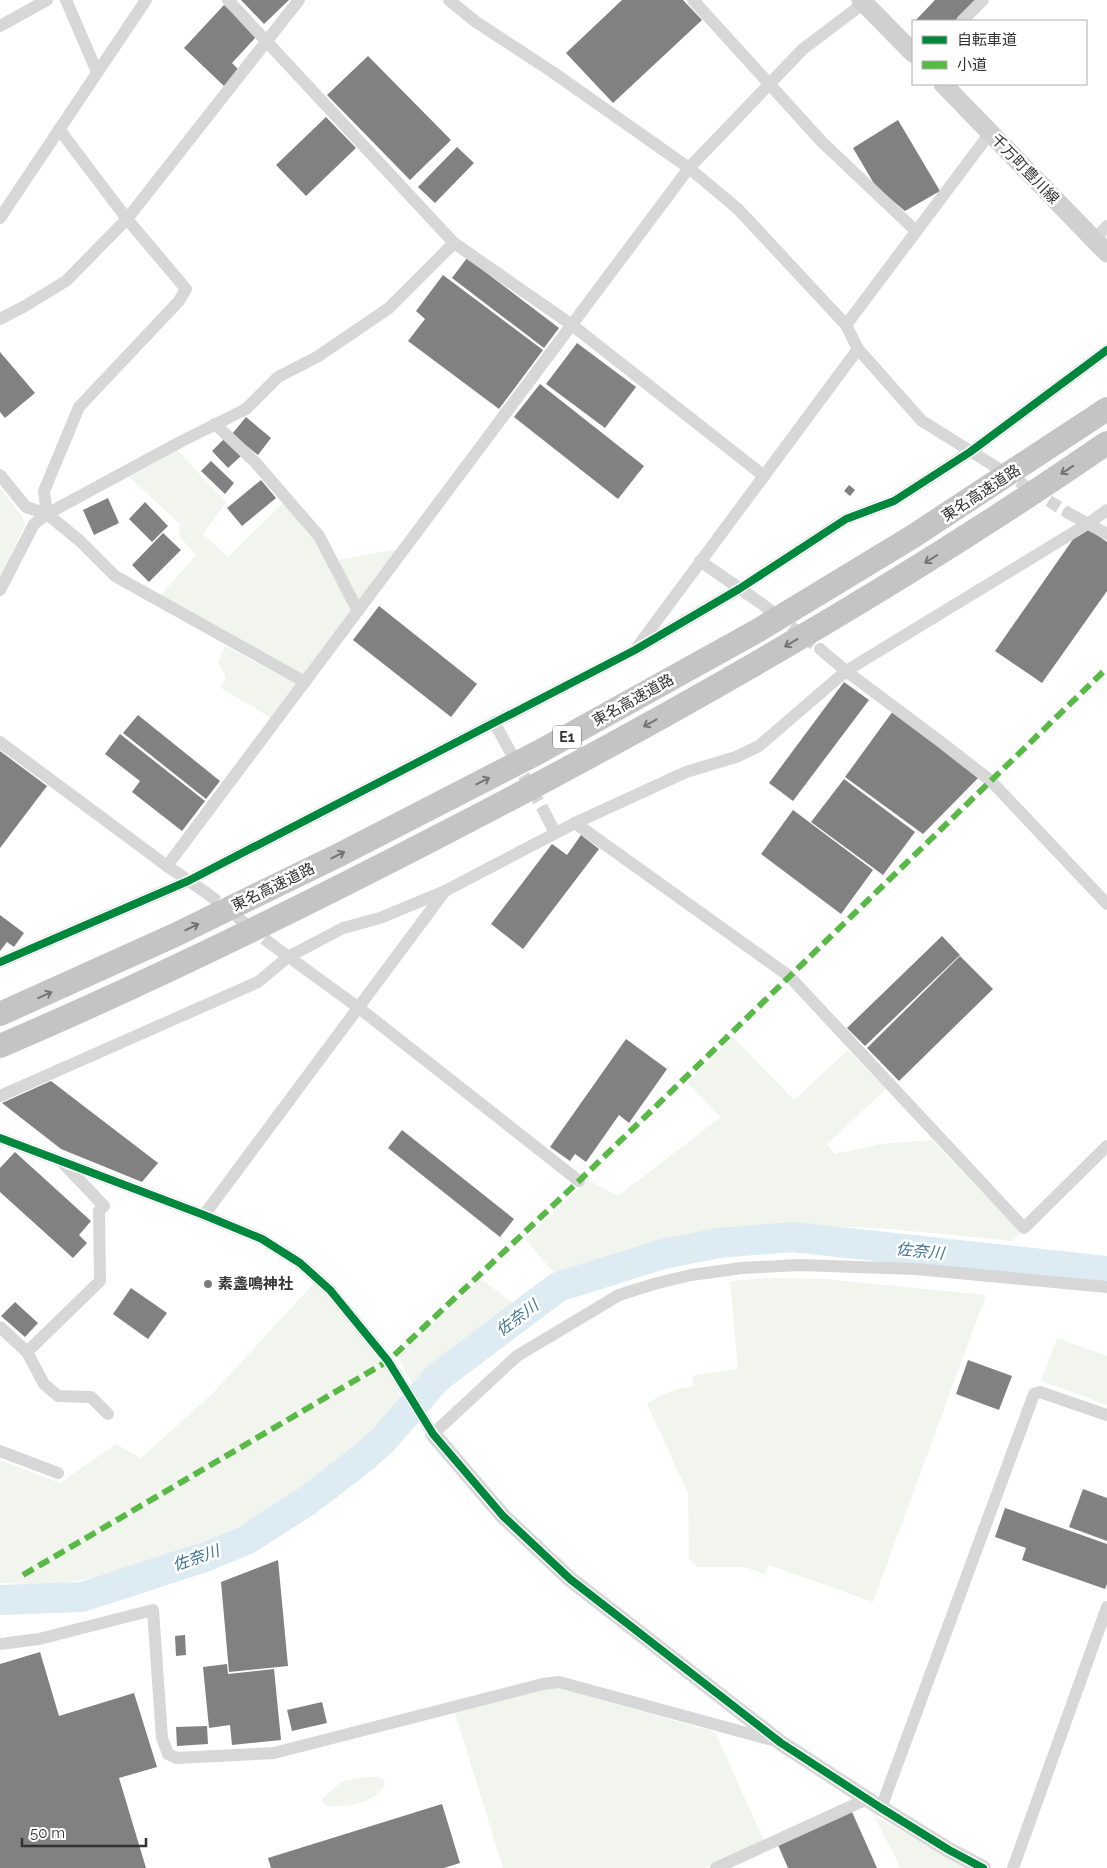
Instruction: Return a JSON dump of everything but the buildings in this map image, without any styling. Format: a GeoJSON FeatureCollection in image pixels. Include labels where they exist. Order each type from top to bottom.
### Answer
{"type":"FeatureCollection","features":[{"type":"Feature","properties":{"kind":"highway","name":"東名高速道路"},"geometry":{"type":"LineString","coordinates":[[0,1014],[175,935],[341,854],[539,752],[757,631],[904,542],[1107,409]]}},
{"type":"Feature","properties":{"kind":"highway","name":"東名高速道路"},"geometry":{"type":"LineString","coordinates":[[0,1046],[186,961],[354,880],[552,778],[772,655],[912,570],[1107,443]]}},
{"type":"Feature","properties":{"kind":"main road"},"geometry":{"type":"LineString","coordinates":[[863,2],[912,52]]}},
{"type":"Feature","properties":{"kind":"main road","name":"千万町豊川線"},"geometry":{"type":"LineString","coordinates":[[944,85],[990,133],[1103,240]]}},
{"type":"Feature","properties":{"kind":"street"},"geometry":{"type":"LineString","coordinates":[[0,26],[47,0]]}},
{"type":"Feature","properties":{"kind":"street"},"geometry":{"type":"LineString","coordinates":[[66,0],[97,72]]}},
{"type":"Feature","properties":{"kind":"street"},"geometry":{"type":"LineString","coordinates":[[0,218],[146,0]]}},
{"type":"Feature","properties":{"kind":"street"},"geometry":{"type":"LineString","coordinates":[[228,0],[454,243],[572,326],[764,476]]}},
{"type":"Feature","properties":{"kind":"street"},"geometry":{"type":"LineString","coordinates":[[0,319],[66,281],[128,219],[299,0]]}},
{"type":"Feature","properties":{"kind":"street"},"geometry":{"type":"LineString","coordinates":[[448,0],[476,22],[551,71],[689,168],[738,209],[846,325],[858,349],[922,422],[988,462]]}},
{"type":"Feature","properties":{"kind":"street"},"geometry":{"type":"LineString","coordinates":[[693,0],[822,142],[916,231]]}},
{"type":"Feature","properties":{"kind":"street"},"geometry":{"type":"LineString","coordinates":[[963,20],[983,0]]}},
{"type":"Feature","properties":{"kind":"street"},"geometry":{"type":"LineString","coordinates":[[167,866],[689,168],[803,49],[863,2]]}},
{"type":"Feature","properties":{"kind":"street"},"geometry":{"type":"LineString","coordinates":[[47,514],[44,491],[79,407],[179,301],[186,289],[128,219],[59,129]]}},
{"type":"Feature","properties":{"kind":"street"},"geometry":{"type":"LineString","coordinates":[[846,325],[990,133]]}},
{"type":"Feature","properties":{"kind":"street"},"geometry":{"type":"LineString","coordinates":[[0,590],[34,524],[47,514],[246,409],[278,377],[317,357],[389,308],[454,243]]}},
{"type":"Feature","properties":{"kind":"street"},"geometry":{"type":"LineString","coordinates":[[635,650],[858,349]]}},
{"type":"Feature","properties":{"kind":"street"},"geometry":{"type":"LineString","coordinates":[[0,962],[188,881],[635,650],[739,589],[846,519],[894,500],[970,452],[1107,350]]}},
{"type":"Feature","properties":{"kind":"street"},"geometry":{"type":"LineString","coordinates":[[215,424],[255,462],[320,536],[358,611]]}},
{"type":"Feature","properties":{"kind":"street"},"geometry":{"type":"LineString","coordinates":[[0,475],[26,507],[47,514],[80,541],[115,576],[304,682]]}},
{"type":"Feature","properties":{"kind":"street"},"geometry":{"type":"LineString","coordinates":[[0,1096],[258,982],[288,957],[343,928],[380,918],[445,891],[575,823],[686,772],[736,757],[759,746],[846,671],[1107,510]]}},
{"type":"Feature","properties":{"kind":"street"},"geometry":{"type":"LineString","coordinates":[[1068,513],[1107,534]]}},
{"type":"Feature","properties":{"kind":"street"},"geometry":{"type":"LineString","coordinates":[[700,561],[762,604]]}},
{"type":"Feature","properties":{"kind":"street"},"geometry":{"type":"LineString","coordinates":[[820,649],[991,782],[1107,904]]}},
{"type":"Feature","properties":{"kind":"street"},"geometry":{"type":"LineString","coordinates":[[494,722],[506,744]]}},
{"type":"Feature","properties":{"kind":"street"},"geometry":{"type":"LineString","coordinates":[[0,742],[167,866],[208,894]]}},
{"type":"Feature","properties":{"kind":"street"},"geometry":{"type":"LineString","coordinates":[[544,811],[555,833]]}},
{"type":"Feature","properties":{"kind":"street"},"geometry":{"type":"LineString","coordinates":[[575,823],[789,976],[1024,1228],[1107,1146]]}},
{"type":"Feature","properties":{"kind":"street"},"geometry":{"type":"LineString","coordinates":[[204,1215],[445,891]]}},
{"type":"Feature","properties":{"kind":"street"},"geometry":{"type":"LineString","coordinates":[[270,944],[359,1008],[579,1181]]}},
{"type":"Feature","properties":{"kind":"street"},"geometry":{"type":"LineString","coordinates":[[0,1138],[204,1215],[262,1239],[300,1262],[330,1290],[388,1360],[432,1434],[503,1516],[570,1579],[780,1743],[949,1850],[984,1868]]}},
{"type":"Feature","properties":{"kind":"street"},"geometry":{"type":"LineString","coordinates":[[27,1352],[100,1281],[99,1211],[104,1206],[60,1160]]}},
{"type":"Feature","properties":{"kind":"street"},"geometry":{"type":"LineString","coordinates":[[432,1434],[517,1356],[619,1295],[691,1275],[742,1268],[799,1265],[916,1269],[1107,1287]]}},
{"type":"Feature","properties":{"kind":"street"},"geometry":{"type":"LineString","coordinates":[[0,1327],[27,1352],[44,1384],[58,1396],[91,1396],[108,1414]]}},
{"type":"Feature","properties":{"kind":"street"},"geometry":{"type":"LineString","coordinates":[[881,1808],[1034,1394],[1040,1392],[1107,1415]]}},
{"type":"Feature","properties":{"kind":"street"},"geometry":{"type":"LineString","coordinates":[[0,1451],[58,1473]]}},
{"type":"Feature","properties":{"kind":"street"},"geometry":{"type":"LineString","coordinates":[[1013,1868],[1107,1606]]}},
{"type":"Feature","properties":{"kind":"street"},"geometry":{"type":"LineString","coordinates":[[0,1644],[39,1639],[153,1610],[162,1738],[168,1754],[177,1758],[274,1754],[543,1684],[560,1682],[780,1743]]}},
{"type":"Feature","properties":{"kind":"street"},"geometry":{"type":"LineString","coordinates":[[716,1868],[867,1799]]}},
{"type":"Feature","properties":{"kind":"shaded area"},"geometry":{"type":"Polygon","coordinates":[[[177,450],[226,502],[203,534],[228,557],[285,501],[317,538],[354,608],[304,676],[160,596],[196,555],[179,536],[180,524],[129,477],[177,450]]]}},
{"type":"Feature","properties":{"kind":"shaded area"},"geometry":{"type":"Polygon","coordinates":[[[0,488],[22,516],[25,524],[0,579],[0,488]]]}},
{"type":"Feature","properties":{"kind":"shaded area"},"geometry":{"type":"Polygon","coordinates":[[[398,549],[357,603],[337,560],[398,549]]]}},
{"type":"Feature","properties":{"kind":"shaded area"},"geometry":{"type":"Polygon","coordinates":[[[225,646],[298,685],[273,719],[221,688],[226,677],[218,662],[225,646]]]}},
{"type":"Feature","properties":{"kind":"shaded area"},"geometry":{"type":"Polygon","coordinates":[[[733,1037],[794,1100],[848,1050],[886,1089],[827,1144],[835,1154],[881,1144],[932,1140],[1020,1232],[1013,1241],[880,1228],[789,1225],[723,1233],[654,1247],[561,1281],[525,1239],[588,1180],[618,1196],[721,1117],[687,1083],[733,1037]]]}},
{"type":"Feature","properties":{"kind":"shaded area"},"geometry":{"type":"Polygon","coordinates":[[[767,1278],[825,1279],[986,1295],[873,1602],[769,1565],[765,1574],[745,1567],[698,1567],[689,1559],[688,1493],[647,1404],[669,1392],[694,1386],[692,1376],[738,1369],[730,1281],[767,1278]]]}},
{"type":"Feature","properties":{"kind":"shaded area"},"geometry":{"type":"Polygon","coordinates":[[[481,1279],[517,1306],[415,1389],[398,1355],[481,1279]]]}},
{"type":"Feature","properties":{"kind":"shaded area"},"geometry":{"type":"Polygon","coordinates":[[[315,1282],[327,1293],[385,1363],[403,1402],[374,1431],[344,1458],[295,1494],[245,1523],[210,1539],[138,1564],[77,1581],[57,1584],[0,1583],[0,1460],[60,1483],[116,1444],[141,1458],[212,1394],[315,1282]]]}},
{"type":"Feature","properties":{"kind":"shaded area"},"geometry":{"type":"Polygon","coordinates":[[[1057,1338],[1107,1356],[1107,1405],[1041,1381],[1057,1338]]]}},
{"type":"Feature","properties":{"kind":"shaded area"},"geometry":{"type":"Polygon","coordinates":[[[556,1687],[715,1732],[764,1841],[704,1868],[503,1868],[455,1713],[556,1687]]]}},
{"type":"Feature","properties":{"kind":"shaded area"},"geometry":{"type":"Polygon","coordinates":[[[365,1777],[384,1779],[385,1785],[373,1796],[359,1803],[327,1806],[323,1802],[323,1798],[343,1781],[365,1777]]]}},
{"type":"Feature","properties":{"kind":"shaded area"},"geometry":{"type":"Polygon","coordinates":[[[874,1816],[969,1868],[901,1868],[874,1816]]]}},
{"type":"Feature","properties":{"kind":"waterway","name":"佐奈川"},"geometry":{"type":"LineString","coordinates":[[0,1600],[82,1597],[205,1557],[246,1540],[307,1501],[363,1458],[383,1440],[437,1378],[558,1287],[663,1254],[719,1243],[792,1237],[1107,1271]]}},
{"type":"Feature","properties":{"kind":"tunnel"},"geometry":{"type":"LineString","coordinates":[[988,462],[1068,513]]}},
{"type":"Feature","properties":{"kind":"tunnel"},"geometry":{"type":"LineString","coordinates":[[762,604],[820,649]]}},
{"type":"Feature","properties":{"kind":"tunnel"},"geometry":{"type":"LineString","coordinates":[[506,744],[544,811]]}},
{"type":"Feature","properties":{"kind":"tunnel"},"geometry":{"type":"LineString","coordinates":[[208,894],[271,944]]}},
{"type":"Feature","properties":{"kind":"marked path"},"geometry":{"type":"LineString","coordinates":[[23,1575],[388,1361],[579,1181],[1107,668]]}},
{"type":"Feature","properties":{"kind":"cycle path"},"geometry":{"type":"LineString","coordinates":[[0,962],[188,881],[635,650],[739,589],[846,519],[894,501],[970,452],[1107,350]]}},
{"type":"Feature","properties":{"kind":"cycle path"},"geometry":{"type":"LineString","coordinates":[[0,1138],[204,1215],[262,1239],[300,1263],[330,1290],[388,1361],[433,1434],[503,1516],[570,1579],[781,1743],[881,1808],[949,1850],[983,1868]]}},
{"type":"Feature","properties":{"kind":"place","name":"素盞鳴神社"},"geometry":{"type":"Point","coordinates":[208,1284]}}]}
